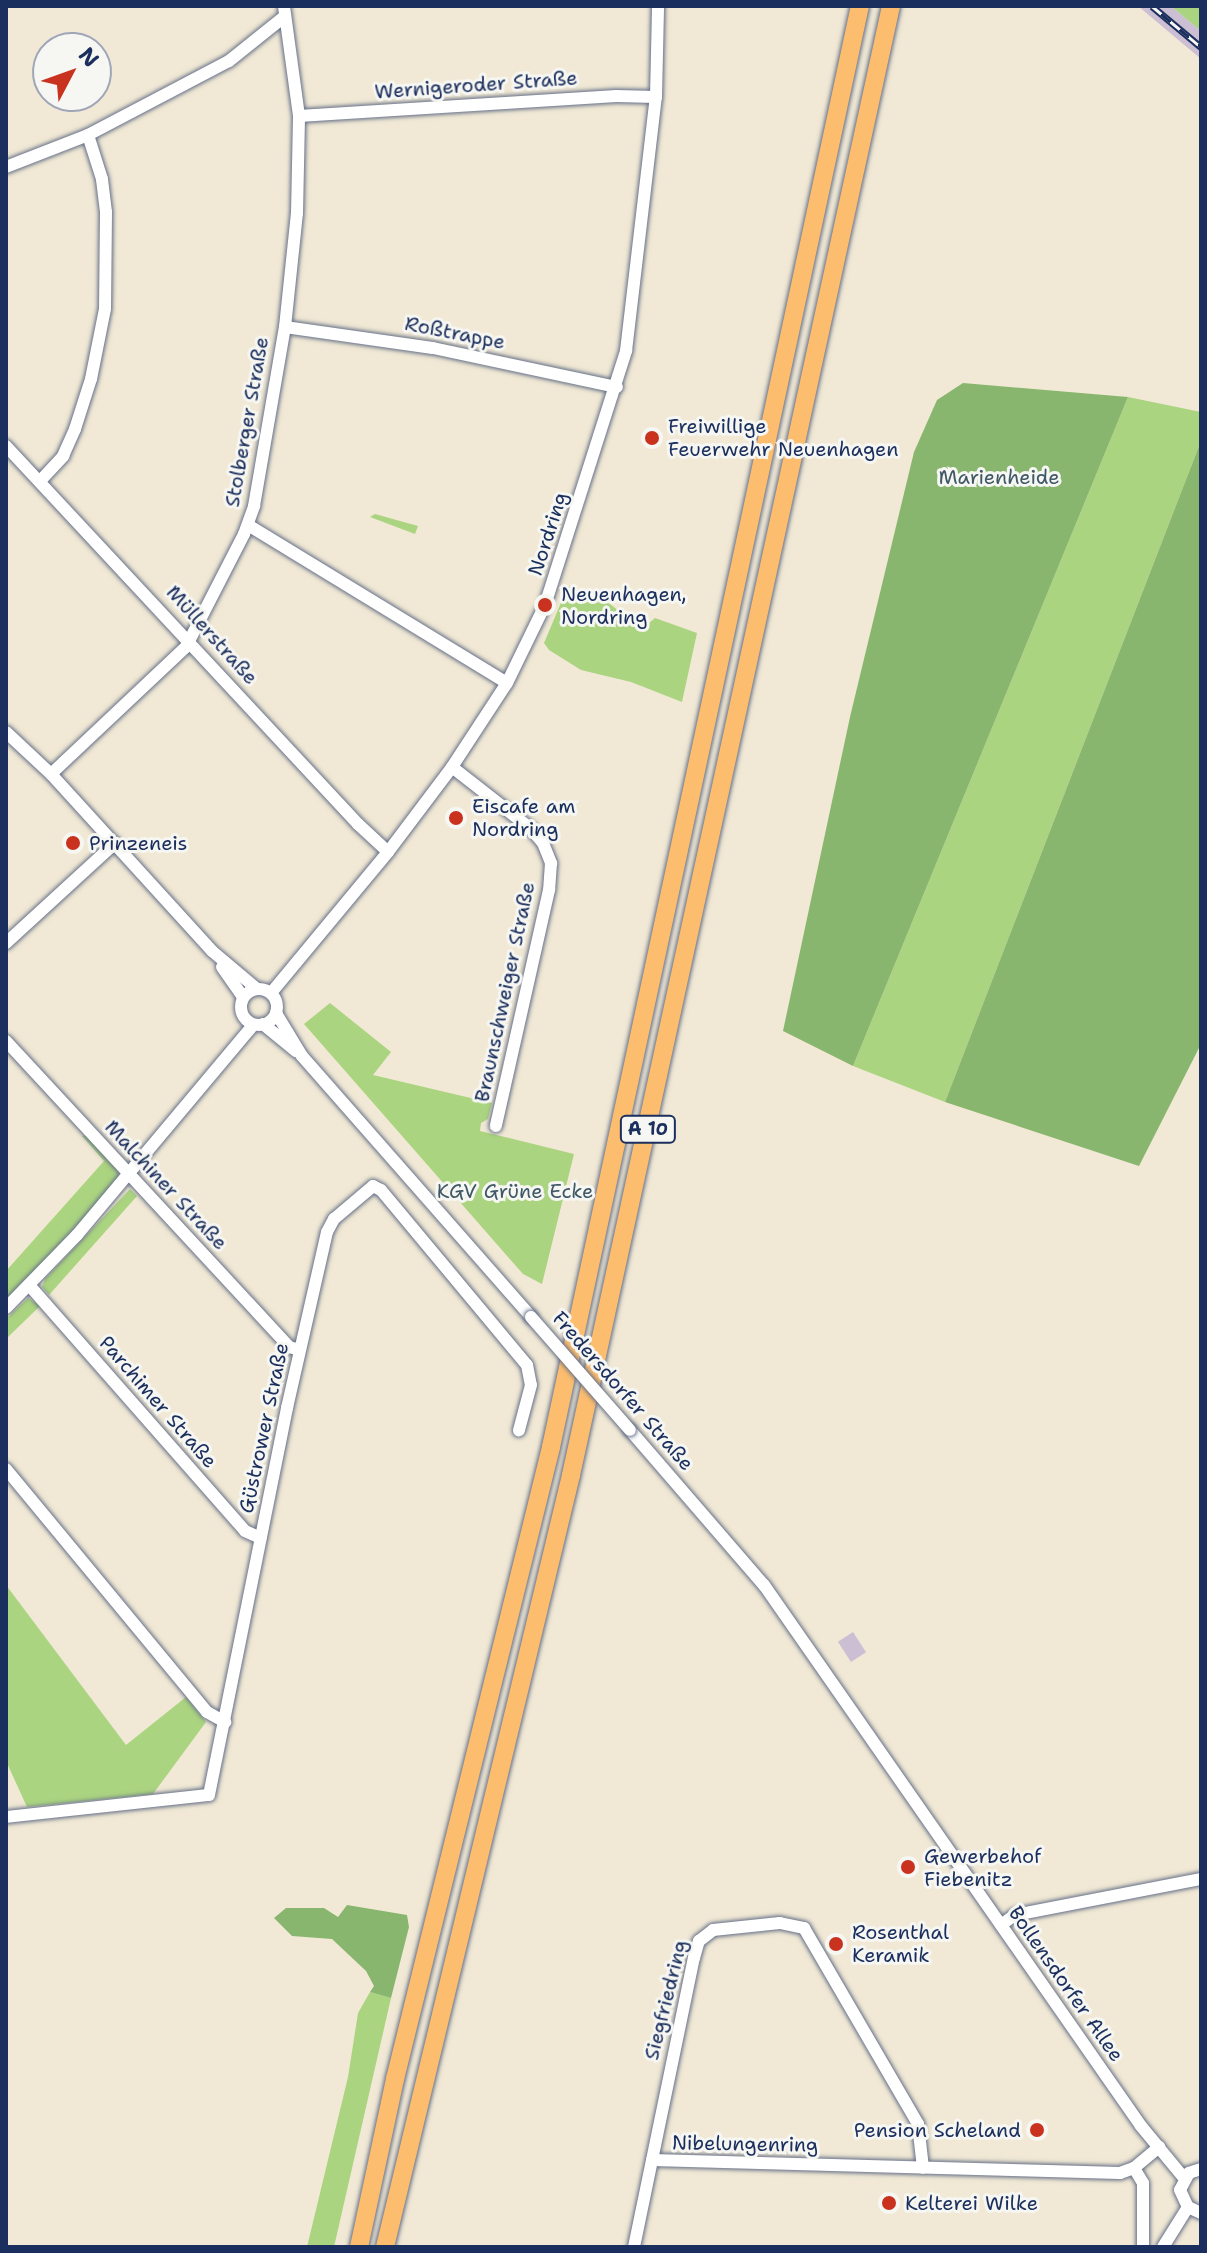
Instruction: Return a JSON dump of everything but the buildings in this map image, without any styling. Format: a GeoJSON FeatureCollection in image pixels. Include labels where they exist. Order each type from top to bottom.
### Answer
{"type":"FeatureCollection","features":[{"type":"Feature","properties":{"kind":"highway","name":"A 10"},"geometry":{"type":"LineString","coordinates":[[359,2247],[395,2079],[551,1447],[860,6]]}},
{"type":"Feature","properties":{"kind":"highway","name":"A 10"},"geometry":{"type":"LineString","coordinates":[[385,2247],[571,1475],[891,6]]}},
{"type":"Feature","properties":{"kind":"street","name":"Nordring"},"geometry":{"type":"LineString","coordinates":[[271,993],[388,852],[452,767],[507,683],[545,605],[617,387],[631,322],[656,97],[658,6]]}},
{"type":"Feature","properties":{"kind":"street","name":"Stolberger Straße"},"geometry":{"type":"LineString","coordinates":[[51,774],[178,656],[189,641],[248,525],[257,496],[285,327],[297,213],[299,116],[284,12]]}},
{"type":"Feature","properties":{"kind":"street"},"geometry":{"type":"LineString","coordinates":[[6,167],[88,135],[229,61],[284,12]]}},
{"type":"Feature","properties":{"kind":"street","name":"Wernigeroder Straße"},"geometry":{"type":"LineString","coordinates":[[299,116],[616,96],[656,97]]}},
{"type":"Feature","properties":{"kind":"street"},"geometry":{"type":"LineString","coordinates":[[41,480],[63,456],[75,429],[91,379],[105,309],[106,212],[102,179],[88,135]]}},
{"type":"Feature","properties":{"kind":"street","name":"Roßtrappe"},"geometry":{"type":"LineString","coordinates":[[285,327],[433,348],[617,387]]}},
{"type":"Feature","properties":{"kind":"street","name":"Müllerstraße"},"geometry":{"type":"LineString","coordinates":[[6,446],[388,852]]}},
{"type":"Feature","properties":{"kind":"street"},"geometry":{"type":"LineString","coordinates":[[248,525],[507,683]]}},
{"type":"Feature","properties":{"kind":"street"},"geometry":{"type":"LineString","coordinates":[[6,732],[51,774],[212,951],[243,997]]}},
{"type":"Feature","properties":{"kind":"street","name":"Braunschweiger Straße"},"geometry":{"type":"LineString","coordinates":[[452,767],[530,828],[543,843],[551,863],[549,890],[496,1126]]}},
{"type":"Feature","properties":{"kind":"street"},"geometry":{"type":"LineString","coordinates":[[6,943],[115,843]]}},
{"type":"Feature","properties":{"kind":"street"},"geometry":{"type":"LineString","coordinates":[[6,1308],[129,1175],[253,1023],[276,1013],[277,1004],[271,993],[256,988],[212,951]]}},
{"type":"Feature","properties":{"kind":"street"},"geometry":{"type":"LineString","coordinates":[[253,1023],[240,1008],[243,997],[256,988]]}},
{"type":"Feature","properties":{"kind":"street","name":"Fredersdorfer Straße"},"geometry":{"type":"LineString","coordinates":[[276,1013],[302,1056],[764,1585],[892,1769]]}},
{"type":"Feature","properties":{"kind":"street","name":"Fredersdorfer Straße"},"geometry":{"type":"LineString","coordinates":[[253,1023],[302,1056]]}},
{"type":"Feature","properties":{"kind":"street","name":"Malchiner Straße"},"geometry":{"type":"LineString","coordinates":[[6,1041],[289,1347],[300,1350]]}},
{"type":"Feature","properties":{"kind":"street","name":"Güstrower Straße"},"geometry":{"type":"LineString","coordinates":[[6,1817],[204,1798],[211,1792],[261,1538],[327,1232],[334,1219],[373,1186],[381,1190],[527,1365],[531,1385],[519,1430]]}},
{"type":"Feature","properties":{"kind":"street","name":"Parchimer Straße"},"geometry":{"type":"LineString","coordinates":[[29,1285],[245,1531],[261,1538]]}},
{"type":"Feature","properties":{"kind":"street"},"geometry":{"type":"LineString","coordinates":[[6,1469],[207,1712],[225,1722]]}},
{"type":"Feature","properties":{"kind":"street","name":"Bollensdorfer Allee"},"geometry":{"type":"LineString","coordinates":[[892,1769],[1184,2178]]}},
{"type":"Feature","properties":{"kind":"street"},"geometry":{"type":"LineString","coordinates":[[1001,1925],[1015,1915],[1201,1879]]}},
{"type":"Feature","properties":{"kind":"street","name":"Siegfriedring"},"geometry":{"type":"LineString","coordinates":[[652,2160],[658,2120],[699,1941],[713,1930],[780,1923],[804,1928],[844,1992],[918,2124],[923,2168]]}},
{"type":"Feature","properties":{"kind":"street"},"geometry":{"type":"LineString","coordinates":[[1143,2247],[1143,2183],[1134,2168],[1159,2147]]}},
{"type":"Feature","properties":{"kind":"street","name":"Nibelungenring"},"geometry":{"type":"LineString","coordinates":[[634,2247],[652,2160],[1120,2173],[1134,2168]]}},
{"type":"Feature","properties":{"kind":"street"},"geometry":{"type":"LineString","coordinates":[[1201,2169],[1184,2178],[1180,2190],[1188,2207],[1201,2213]]}},
{"type":"Feature","properties":{"kind":"street"},"geometry":{"type":"LineString","coordinates":[[1163,2247],[1188,2207]]}},
{"type":"Feature","properties":{"kind":"shaded area"},"geometry":{"type":"Polygon","coordinates":[[[1138,6],[1171,6],[1201,31],[1201,59],[1138,6]]]}},
{"type":"Feature","properties":{"kind":"shaded area"},"geometry":{"type":"Polygon","coordinates":[[[853,1632],[866,1652],[851,1662],[838,1642],[853,1632]]]}},
{"type":"Feature","properties":{"kind":"green space"},"geometry":{"type":"Polygon","coordinates":[[[1171,6],[1201,6],[1201,31],[1171,6]]]}},
{"type":"Feature","properties":{"kind":"green space","name":"Marienheide"},"geometry":{"type":"Polygon","coordinates":[[[963,383],[1128,397],[853,1066],[783,1031],[850,717],[914,452],[937,400],[963,383]]]}},
{"type":"Feature","properties":{"kind":"green space"},"geometry":{"type":"Polygon","coordinates":[[[1128,397],[1201,412],[1201,441],[945,1102],[853,1066],[1128,397]]]}},
{"type":"Feature","properties":{"kind":"green space"},"geometry":{"type":"Polygon","coordinates":[[[1201,441],[1201,1044],[1139,1166],[945,1102],[1201,441]]]}},
{"type":"Feature","properties":{"kind":"green space"},"geometry":{"type":"Polygon","coordinates":[[[375,514],[418,526],[415,534],[370,517],[375,514]]]}},
{"type":"Feature","properties":{"kind":"green space"},"geometry":{"type":"Polygon","coordinates":[[[568,586],[610,604],[642,629],[655,618],[697,633],[682,702],[631,682],[581,670],[549,650],[544,643],[568,586]]]}},
{"type":"Feature","properties":{"kind":"green space","name":"KGV Grüne Ecke"},"geometry":{"type":"Polygon","coordinates":[[[330,1003],[391,1052],[373,1075],[492,1103],[488,1119],[481,1123],[480,1131],[574,1154],[542,1284],[523,1274],[304,1024],[330,1003]]]}},
{"type":"Feature","properties":{"kind":"green space"},"geometry":{"type":"Polygon","coordinates":[[[86,1135],[119,1171],[118,1181],[6,1302],[6,1271],[104,1161],[82,1136],[86,1135]]]}},
{"type":"Feature","properties":{"kind":"green space"},"geometry":{"type":"Polygon","coordinates":[[[130,1189],[137,1196],[49,1295],[42,1287],[45,1279],[130,1189]]]}},
{"type":"Feature","properties":{"kind":"green space"},"geometry":{"type":"Polygon","coordinates":[[[28,1298],[40,1306],[6,1339],[6,1319],[28,1298]]]}},
{"type":"Feature","properties":{"kind":"green space"},"geometry":{"type":"Polygon","coordinates":[[[6,1585],[126,1745],[186,1697],[206,1722],[153,1794],[27,1807],[6,1761],[6,1585]]]}},
{"type":"Feature","properties":{"kind":"green space"},"geometry":{"type":"Polygon","coordinates":[[[347,1905],[407,1915],[409,1927],[391,1998],[370,1992],[374,1986],[366,1971],[332,1939],[292,1936],[274,1918],[286,1908],[324,1908],[338,1917],[347,1905]]]}},
{"type":"Feature","properties":{"kind":"green space"},"geometry":{"type":"Polygon","coordinates":[[[370,1992],[391,1998],[334,2247],[307,2247],[348,2077],[358,2013],[370,1992]]]}},
{"type":"Feature","properties":{"kind":"railway"},"geometry":{"type":"LineString","coordinates":[[1152,6],[1201,47]]}},
{"type":"Feature","properties":{"kind":"place","name":"Freiwillige Feuerwehr Neuenhagen"},"geometry":{"type":"Point","coordinates":[652,438]}},
{"type":"Feature","properties":{"kind":"place","name":"Neuenhagen, Nordring"},"geometry":{"type":"Point","coordinates":[545,605]}},
{"type":"Feature","properties":{"kind":"place","name":"Eiscafe am Nordring"},"geometry":{"type":"Point","coordinates":[456,818]}},
{"type":"Feature","properties":{"kind":"place","name":"Prinzeneis"},"geometry":{"type":"Point","coordinates":[73,843]}},
{"type":"Feature","properties":{"kind":"place","name":"Gewerbehof Fiebenitz"},"geometry":{"type":"Point","coordinates":[908,1867]}},
{"type":"Feature","properties":{"kind":"place","name":"Rosenthal Keramik"},"geometry":{"type":"Point","coordinates":[836,1944]}},
{"type":"Feature","properties":{"kind":"place","name":"Pension Scheland"},"geometry":{"type":"Point","coordinates":[1037,2130]}},
{"type":"Feature","properties":{"kind":"place","name":"Kelterei Wilke"},"geometry":{"type":"Point","coordinates":[889,2203]}}]}
